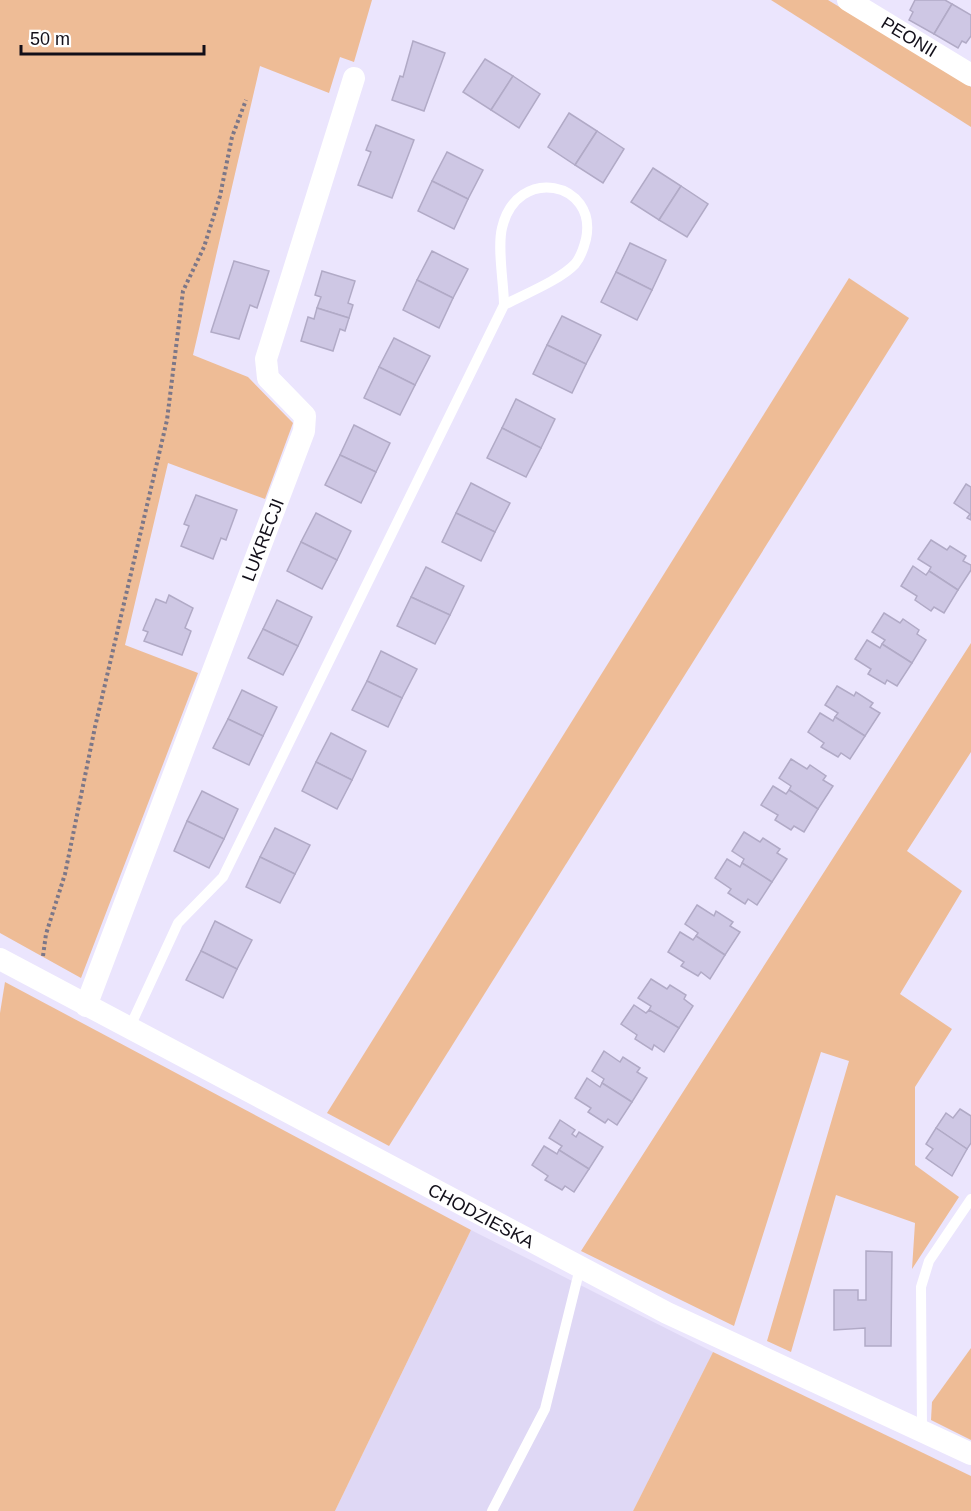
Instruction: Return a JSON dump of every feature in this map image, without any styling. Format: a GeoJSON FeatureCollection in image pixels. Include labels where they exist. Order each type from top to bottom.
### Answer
{"type":"FeatureCollection","features":[{"type":"Feature","properties":{"kind":"street","name":"PEONII"},"geometry":{"type":"LineString","coordinates":[[848,0],[971,75]]}},
{"type":"Feature","properties":{"kind":"street","name":"LUKRECJI"},"geometry":{"type":"LineString","coordinates":[[86,1006],[304,431],[306,420],[302,410],[268,378],[265,364],[354,78]]}},
{"type":"Feature","properties":{"kind":"street","name":"CHODZIESKA"},"geometry":{"type":"LineString","coordinates":[[0,959],[667,1313],[971,1454]]}},
{"type":"Feature","properties":{"kind":"lane"},"geometry":{"type":"LineString","coordinates":[[129,1029],[178,923],[223,877],[504,305],[501,230],[514,201],[532,188],[552,187],[569,194],[578,200],[585,213],[588,231],[584,248],[576,264],[504,305]]}},
{"type":"Feature","properties":{"kind":"lane"},"geometry":{"type":"LineString","coordinates":[[922,1431],[921,1287],[929,1261],[971,1199]]}},
{"type":"Feature","properties":{"kind":"lane"},"geometry":{"type":"LineString","coordinates":[[492,1511],[545,1409],[580,1268]]}},
{"type":"Feature","properties":{"kind":"path"},"geometry":{"type":"LineString","coordinates":[[39,981],[46,934],[65,874],[95,728],[167,420],[183,291],[204,247],[220,196],[232,137],[246,100]]}},
{"type":"Feature","properties":{"kind":"shaded area"},"geometry":{"type":"Polygon","coordinates":[[[0,0],[372,0],[354,62],[340,57],[329,93],[260,66],[193,355],[248,377],[293,423],[265,499],[168,463],[125,645],[198,673],[81,978],[0,933],[0,0]]]}},
{"type":"Feature","properties":{"kind":"shaded area"},"geometry":{"type":"Polygon","coordinates":[[[771,0],[828,0],[971,87],[971,127],[771,0]]]}},
{"type":"Feature","properties":{"kind":"shaded area"},"geometry":{"type":"Polygon","coordinates":[[[849,278],[909,318],[389,1146],[327,1113],[849,278]]]}},
{"type":"Feature","properties":{"kind":"shaded area"},"geometry":{"type":"Polygon","coordinates":[[[971,643],[971,752],[907,851],[962,891],[900,994],[952,1029],[915,1087],[915,1165],[959,1197],[912,1269],[915,1223],[836,1195],[791,1352],[767,1341],[849,1061],[821,1052],[734,1326],[581,1251],[971,643]]]}},
{"type":"Feature","properties":{"kind":"shaded area"},"geometry":{"type":"Polygon","coordinates":[[[5,982],[471,1230],[335,1511],[0,1511],[0,1013],[5,982]]]}},
{"type":"Feature","properties":{"kind":"shaded area"},"geometry":{"type":"Polygon","coordinates":[[[471,1230],[713,1352],[633,1511],[335,1511],[471,1230]]]}},
{"type":"Feature","properties":{"kind":"shaded area"},"geometry":{"type":"Polygon","coordinates":[[[971,1348],[971,1440],[931,1420],[932,1402],[971,1348]]]}},
{"type":"Feature","properties":{"kind":"shaded area"},"geometry":{"type":"Polygon","coordinates":[[[713,1352],[971,1476],[971,1511],[633,1511],[713,1352]]]}},
{"type":"Feature","properties":{"kind":"building"},"geometry":{"type":"Polygon","coordinates":[[[915,0],[945,0],[952,4],[934,34],[909,20],[913,12],[910,10],[915,0]]]}},
{"type":"Feature","properties":{"kind":"building"},"geometry":{"type":"Polygon","coordinates":[[[952,4],[971,15],[971,36],[966,43],[962,41],[958,48],[934,34],[952,4]]]}},
{"type":"Feature","properties":{"kind":"building"},"geometry":{"type":"Polygon","coordinates":[[[413,41],[445,53],[424,111],[392,100],[400,76],[403,77],[413,41]]]}},
{"type":"Feature","properties":{"kind":"building"},"geometry":{"type":"Polygon","coordinates":[[[485,59],[513,76],[491,110],[463,92],[485,59]]]}},
{"type":"Feature","properties":{"kind":"building"},"geometry":{"type":"Polygon","coordinates":[[[513,76],[540,94],[519,128],[491,110],[513,76]]]}},
{"type":"Feature","properties":{"kind":"building"},"geometry":{"type":"Polygon","coordinates":[[[569,113],[597,131],[575,165],[548,147],[569,113]]]}},
{"type":"Feature","properties":{"kind":"building"},"geometry":{"type":"Polygon","coordinates":[[[376,125],[414,140],[392,198],[358,185],[371,152],[366,150],[376,125]]]}},
{"type":"Feature","properties":{"kind":"building"},"geometry":{"type":"Polygon","coordinates":[[[597,131],[624,149],[603,183],[575,165],[597,131]]]}},
{"type":"Feature","properties":{"kind":"building"},"geometry":{"type":"Polygon","coordinates":[[[447,152],[483,170],[468,199],[432,181],[447,152]]]}},
{"type":"Feature","properties":{"kind":"building"},"geometry":{"type":"Polygon","coordinates":[[[653,168],[681,186],[659,220],[631,202],[653,168]]]}},
{"type":"Feature","properties":{"kind":"building"},"geometry":{"type":"Polygon","coordinates":[[[432,181],[468,199],[454,229],[418,211],[432,181]]]}},
{"type":"Feature","properties":{"kind":"building"},"geometry":{"type":"Polygon","coordinates":[[[681,186],[708,204],[687,237],[659,220],[681,186]]]}},
{"type":"Feature","properties":{"kind":"building"},"geometry":{"type":"Polygon","coordinates":[[[630,243],[666,260],[652,290],[616,272],[630,243]]]}},
{"type":"Feature","properties":{"kind":"building"},"geometry":{"type":"Polygon","coordinates":[[[432,251],[468,269],[453,298],[417,280],[432,251]]]}},
{"type":"Feature","properties":{"kind":"building"},"geometry":{"type":"Polygon","coordinates":[[[234,261],[269,271],[257,308],[250,305],[239,339],[211,332],[234,261]]]}},
{"type":"Feature","properties":{"kind":"building"},"geometry":{"type":"Polygon","coordinates":[[[322,271],[355,281],[348,303],[353,305],[349,318],[317,308],[321,297],[315,295],[322,271]]]}},
{"type":"Feature","properties":{"kind":"building"},"geometry":{"type":"Polygon","coordinates":[[[616,272],[652,290],[637,320],[601,302],[616,272]]]}},
{"type":"Feature","properties":{"kind":"building"},"geometry":{"type":"Polygon","coordinates":[[[417,280],[453,298],[439,328],[403,310],[417,280]]]}},
{"type":"Feature","properties":{"kind":"building"},"geometry":{"type":"Polygon","coordinates":[[[317,308],[349,318],[345,331],[340,329],[333,351],[301,341],[308,317],[314,319],[317,308]]]}},
{"type":"Feature","properties":{"kind":"building"},"geometry":{"type":"Polygon","coordinates":[[[562,316],[601,335],[586,364],[547,345],[562,316]]]}},
{"type":"Feature","properties":{"kind":"building"},"geometry":{"type":"Polygon","coordinates":[[[394,338],[430,356],[415,385],[379,367],[394,338]]]}},
{"type":"Feature","properties":{"kind":"building"},"geometry":{"type":"Polygon","coordinates":[[[547,345],[586,364],[572,393],[533,374],[547,345]]]}},
{"type":"Feature","properties":{"kind":"building"},"geometry":{"type":"Polygon","coordinates":[[[379,367],[415,385],[400,415],[364,398],[379,367]]]}},
{"type":"Feature","properties":{"kind":"building"},"geometry":{"type":"Polygon","coordinates":[[[516,399],[555,419],[541,448],[502,428],[516,399]]]}},
{"type":"Feature","properties":{"kind":"building"},"geometry":{"type":"Polygon","coordinates":[[[354,425],[390,443],[376,472],[340,455],[354,425]]]}},
{"type":"Feature","properties":{"kind":"building"},"geometry":{"type":"Polygon","coordinates":[[[502,428],[541,448],[526,477],[487,458],[502,428]]]}},
{"type":"Feature","properties":{"kind":"building"},"geometry":{"type":"Polygon","coordinates":[[[340,455],[376,472],[361,503],[325,485],[340,455]]]}},
{"type":"Feature","properties":{"kind":"building"},"geometry":{"type":"Polygon","coordinates":[[[471,483],[510,503],[495,532],[456,513],[471,483]]]}},
{"type":"Feature","properties":{"kind":"building"},"geometry":{"type":"Polygon","coordinates":[[[966,484],[971,487],[971,520],[967,518],[970,514],[954,503],[966,484]]]}},
{"type":"Feature","properties":{"kind":"building"},"geometry":{"type":"Polygon","coordinates":[[[196,495],[237,510],[226,540],[221,538],[213,559],[181,546],[189,526],[184,524],[196,495]]]}},
{"type":"Feature","properties":{"kind":"building"},"geometry":{"type":"Polygon","coordinates":[[[316,513],[351,531],[337,560],[301,542],[316,513]]]}},
{"type":"Feature","properties":{"kind":"building"},"geometry":{"type":"Polygon","coordinates":[[[456,513],[495,532],[481,561],[442,542],[456,513]]]}},
{"type":"Feature","properties":{"kind":"building"},"geometry":{"type":"Polygon","coordinates":[[[931,540],[947,550],[950,546],[966,556],[963,561],[971,565],[971,570],[958,590],[929,571],[931,567],[918,559],[931,540]]]}},
{"type":"Feature","properties":{"kind":"building"},"geometry":{"type":"Polygon","coordinates":[[[301,542],[337,560],[322,589],[287,571],[301,542]]]}},
{"type":"Feature","properties":{"kind":"building"},"geometry":{"type":"Polygon","coordinates":[[[913,566],[926,575],[929,571],[958,590],[944,613],[934,607],[931,611],[915,600],[917,596],[901,586],[913,566]]]}},
{"type":"Feature","properties":{"kind":"building"},"geometry":{"type":"Polygon","coordinates":[[[426,567],[464,586],[450,615],[411,597],[426,567]]]}},
{"type":"Feature","properties":{"kind":"building"},"geometry":{"type":"Polygon","coordinates":[[[169,595],[193,608],[185,628],[191,631],[182,655],[144,641],[148,632],[143,630],[156,599],[166,603],[169,595]]]}},
{"type":"Feature","properties":{"kind":"building"},"geometry":{"type":"Polygon","coordinates":[[[411,597],[450,615],[435,644],[397,626],[411,597]]]}},
{"type":"Feature","properties":{"kind":"building"},"geometry":{"type":"Polygon","coordinates":[[[277,600],[312,617],[298,646],[263,629],[277,600]]]}},
{"type":"Feature","properties":{"kind":"building"},"geometry":{"type":"Polygon","coordinates":[[[884,613],[900,623],[903,619],[919,630],[917,634],[926,640],[912,663],[882,644],[885,640],[872,632],[884,613]]]}},
{"type":"Feature","properties":{"kind":"building"},"geometry":{"type":"Polygon","coordinates":[[[263,629],[298,646],[283,675],[248,658],[263,629]]]}},
{"type":"Feature","properties":{"kind":"building"},"geometry":{"type":"Polygon","coordinates":[[[867,640],[880,648],[882,644],[912,663],[897,686],[887,680],[885,684],[868,674],[871,669],[855,659],[867,640]]]}},
{"type":"Feature","properties":{"kind":"building"},"geometry":{"type":"Polygon","coordinates":[[[381,651],[417,669],[402,698],[367,681],[381,651]]]}},
{"type":"Feature","properties":{"kind":"building"},"geometry":{"type":"Polygon","coordinates":[[[367,681],[402,698],[388,727],[352,710],[367,681]]]}},
{"type":"Feature","properties":{"kind":"building"},"geometry":{"type":"Polygon","coordinates":[[[837,686],[854,696],[856,692],[873,703],[870,707],[880,713],[865,736],[835,717],[838,713],[825,705],[837,686]]]}},
{"type":"Feature","properties":{"kind":"building"},"geometry":{"type":"Polygon","coordinates":[[[242,690],[277,707],[263,736],[228,719],[242,690]]]}},
{"type":"Feature","properties":{"kind":"building"},"geometry":{"type":"Polygon","coordinates":[[[820,713],[833,721],[835,717],[865,736],[850,759],[841,753],[838,757],[821,747],[824,743],[808,732],[820,713]]]}},
{"type":"Feature","properties":{"kind":"building"},"geometry":{"type":"Polygon","coordinates":[[[228,719],[263,736],[249,765],[213,748],[228,719]]]}},
{"type":"Feature","properties":{"kind":"building"},"geometry":{"type":"Polygon","coordinates":[[[331,733],[366,751],[352,780],[316,762],[331,733]]]}},
{"type":"Feature","properties":{"kind":"building"},"geometry":{"type":"Polygon","coordinates":[[[791,759],[807,769],[810,765],[826,776],[823,780],[833,786],[818,809],[789,790],[791,786],[779,778],[791,759]]]}},
{"type":"Feature","properties":{"kind":"building"},"geometry":{"type":"Polygon","coordinates":[[[316,762],[352,780],[337,809],[302,791],[316,762]]]}},
{"type":"Feature","properties":{"kind":"building"},"geometry":{"type":"Polygon","coordinates":[[[773,786],[786,794],[789,790],[818,809],[804,832],[794,826],[791,830],[775,820],[778,815],[761,805],[773,786]]]}},
{"type":"Feature","properties":{"kind":"building"},"geometry":{"type":"Polygon","coordinates":[[[202,791],[238,809],[224,839],[187,821],[202,791]]]}},
{"type":"Feature","properties":{"kind":"building"},"geometry":{"type":"Polygon","coordinates":[[[187,821],[224,839],[209,868],[174,851],[187,821]]]}},
{"type":"Feature","properties":{"kind":"building"},"geometry":{"type":"Polygon","coordinates":[[[275,828],[310,845],[295,874],[260,857],[275,828]]]}},
{"type":"Feature","properties":{"kind":"building"},"geometry":{"type":"Polygon","coordinates":[[[744,832],[760,842],[763,838],[780,849],[777,853],[787,859],[772,882],[742,863],[744,859],[732,851],[744,832]]]}},
{"type":"Feature","properties":{"kind":"building"},"geometry":{"type":"Polygon","coordinates":[[[260,857],[295,874],[280,903],[246,887],[260,857]]]}},
{"type":"Feature","properties":{"kind":"building"},"geometry":{"type":"Polygon","coordinates":[[[727,859],[740,867],[742,863],[772,882],[757,905],[748,899],[745,904],[728,893],[731,889],[715,878],[727,859]]]}},
{"type":"Feature","properties":{"kind":"building"},"geometry":{"type":"Polygon","coordinates":[[[697,905],[714,916],[716,911],[733,922],[730,926],[740,932],[725,955],[696,936],[698,933],[685,924],[697,905]]]}},
{"type":"Feature","properties":{"kind":"building"},"geometry":{"type":"Polygon","coordinates":[[[215,921],[252,940],[237,969],[201,951],[215,921]]]}},
{"type":"Feature","properties":{"kind":"building"},"geometry":{"type":"Polygon","coordinates":[[[680,932],[693,940],[696,936],[725,955],[710,979],[701,972],[698,976],[681,966],[684,962],[668,952],[680,932]]]}},
{"type":"Feature","properties":{"kind":"building"},"geometry":{"type":"Polygon","coordinates":[[[201,951],[237,969],[223,998],[186,980],[201,951]]]}},
{"type":"Feature","properties":{"kind":"building"},"geometry":{"type":"Polygon","coordinates":[[[651,979],[667,989],[670,985],[686,995],[684,999],[693,1006],[679,1028],[649,1010],[651,1006],[638,998],[651,979]]]}},
{"type":"Feature","properties":{"kind":"building"},"geometry":{"type":"Polygon","coordinates":[[[634,1005],[646,1013],[649,1010],[679,1028],[664,1052],[654,1045],[652,1050],[635,1039],[637,1035],[621,1024],[634,1005]]]}},
{"type":"Feature","properties":{"kind":"building"},"geometry":{"type":"Polygon","coordinates":[[[604,1051],[620,1062],[623,1057],[640,1068],[637,1072],[647,1078],[632,1102],[602,1083],[604,1079],[592,1071],[604,1051]]]}},
{"type":"Feature","properties":{"kind":"building"},"geometry":{"type":"Polygon","coordinates":[[[587,1078],[600,1087],[602,1083],[632,1102],[617,1125],[608,1119],[605,1123],[588,1112],[591,1108],[575,1098],[587,1078]]]}},
{"type":"Feature","properties":{"kind":"building"},"geometry":{"type":"Polygon","coordinates":[[[960,1109],[971,1116],[971,1143],[967,1149],[936,1128],[946,1113],[953,1118],[960,1109]]]}},
{"type":"Feature","properties":{"kind":"building"},"geometry":{"type":"Polygon","coordinates":[[[560,1120],[575,1130],[572,1134],[576,1137],[579,1132],[603,1147],[589,1169],[559,1150],[562,1146],[549,1138],[560,1120]]]}},
{"type":"Feature","properties":{"kind":"building"},"geometry":{"type":"Polygon","coordinates":[[[936,1128],[967,1149],[952,1176],[926,1158],[933,1149],[926,1144],[936,1128]]]}},
{"type":"Feature","properties":{"kind":"building"},"geometry":{"type":"Polygon","coordinates":[[[544,1146],[557,1154],[559,1150],[589,1169],[574,1192],[565,1186],[562,1190],[545,1180],[548,1176],[532,1165],[544,1146]]]}},
{"type":"Feature","properties":{"kind":"building"},"geometry":{"type":"Polygon","coordinates":[[[866,1251],[892,1252],[891,1346],[865,1346],[865,1328],[834,1330],[834,1290],[858,1290],[858,1300],[866,1300],[866,1251]]]}}]}
